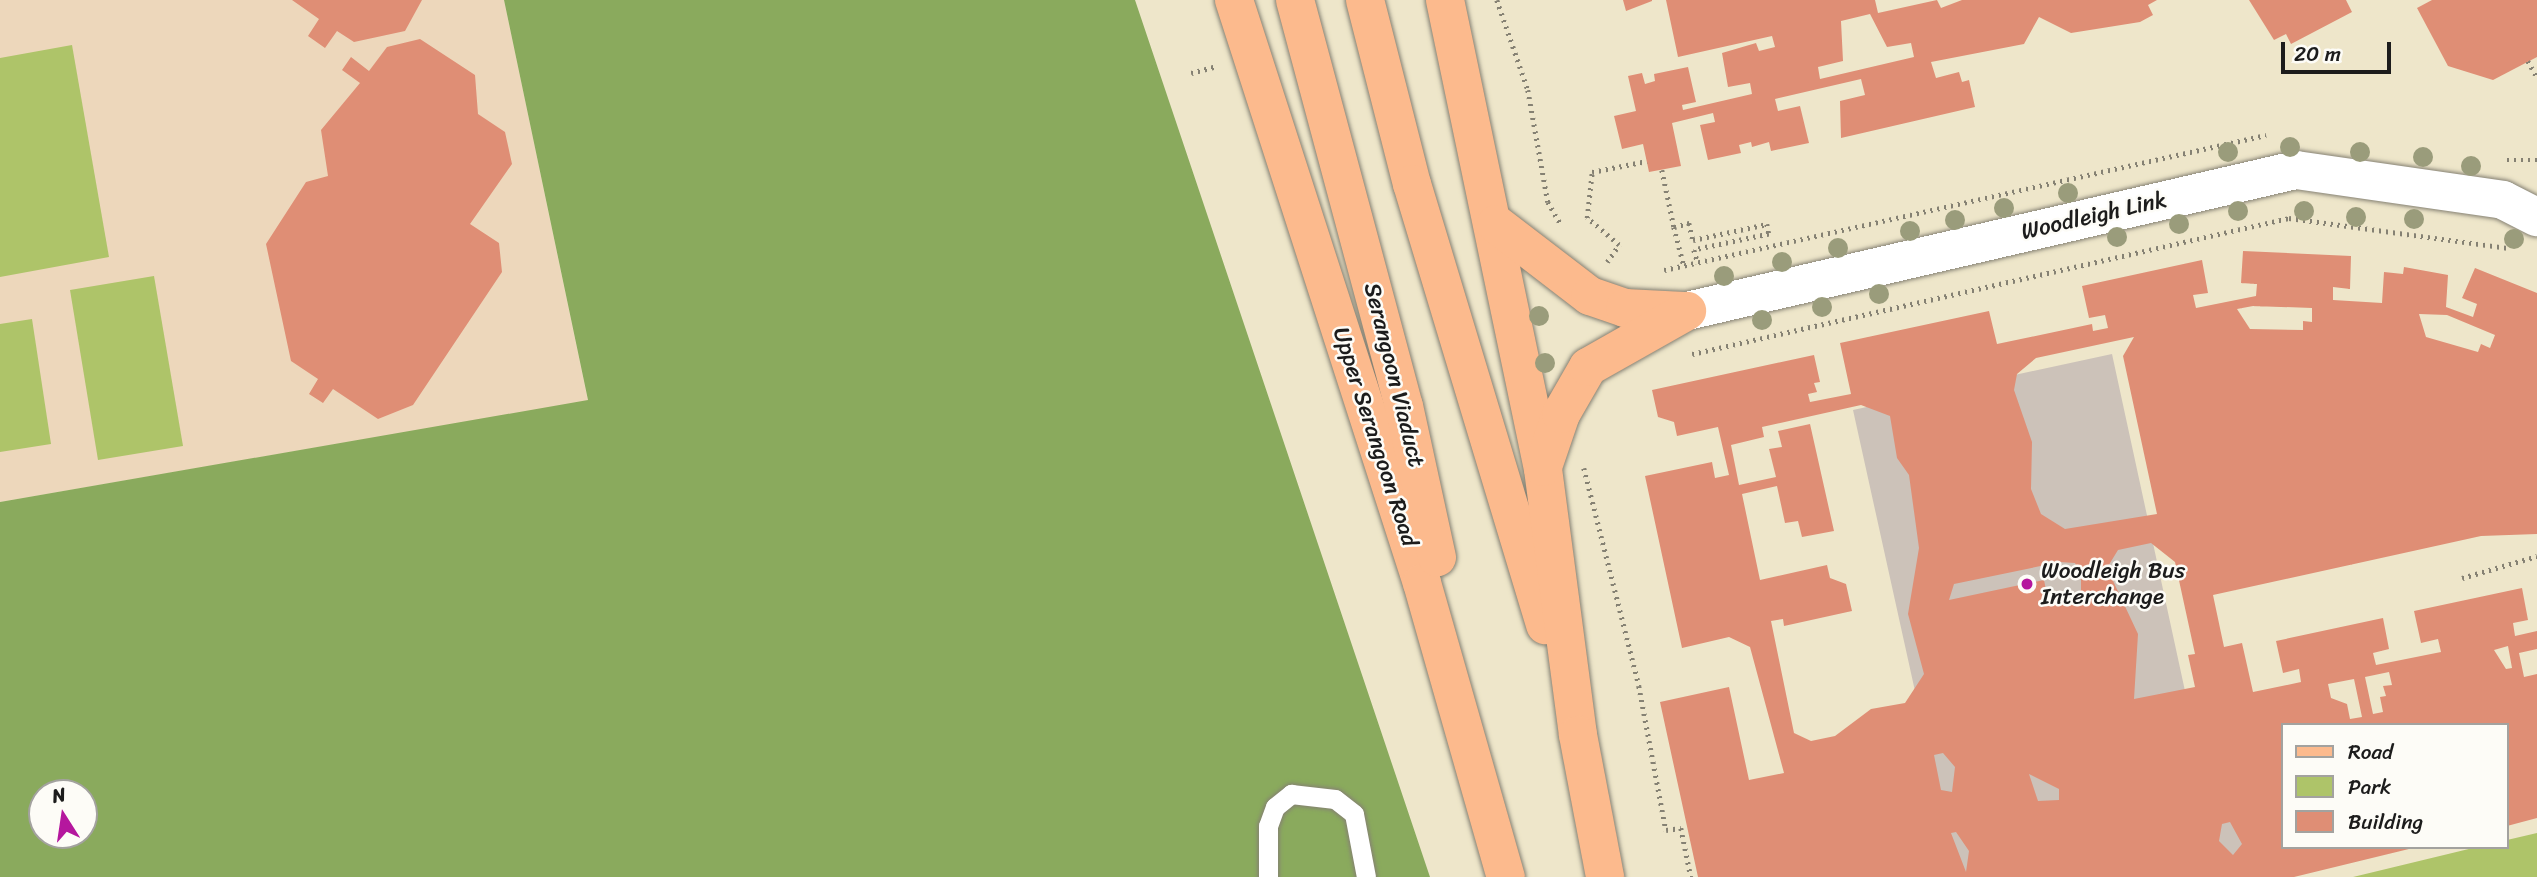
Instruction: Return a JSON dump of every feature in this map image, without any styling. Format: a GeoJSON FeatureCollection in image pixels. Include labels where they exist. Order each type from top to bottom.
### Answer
{"type":"FeatureCollection","features":[{"type":"Feature","properties":{"kind":"main road","name":"Upper Serangoon Road"},"geometry":{"type":"LineString","coordinates":[[1234,0],[1422,583],[1506,877]]}},
{"type":"Feature","properties":{"kind":"main road","name":"Serangoon Viaduct"},"geometry":{"type":"LineString","coordinates":[[1295,0],[1404,406],[1506,877]]}},
{"type":"Feature","properties":{"kind":"main road"},"geometry":{"type":"LineString","coordinates":[[1365,0],[1412,184],[1578,735]]}},
{"type":"Feature","properties":{"kind":"main road"},"geometry":{"type":"LineString","coordinates":[[1445,0],[1496,224],[1543,469],[1578,735],[1605,877]]}},
{"type":"Feature","properties":{"kind":"main road"},"geometry":{"type":"LineString","coordinates":[[1496,224],[1590,296],[1625,308],[1688,311]]}},
{"type":"Feature","properties":{"kind":"main road"},"geometry":{"type":"LineString","coordinates":[[1543,469],[1562,414],[1588,367],[1688,311]]}},
{"type":"Feature","properties":{"kind":"street","name":"Woodleigh Link"},"geometry":{"type":"LineString","coordinates":[[1688,311],[2296,170],[2520,197],[2530,233]]}},
{"type":"Feature","properties":{"kind":"lane"},"geometry":{"type":"LineString","coordinates":[[1268,877],[1268,826],[1275,807],[1291,794],[1335,799],[1354,814],[1366,877]]}},
{"type":"Feature","properties":{"kind":"path"},"geometry":{"type":"LineString","coordinates":[[1497,0],[1528,90],[1548,202],[1564,232]]}},
{"type":"Feature","properties":{"kind":"path"},"geometry":{"type":"LineString","coordinates":[[2528,61],[2537,77]]}},
{"type":"Feature","properties":{"kind":"path"},"geometry":{"type":"LineString","coordinates":[[1596,260],[1605,266],[1619,245],[1587,218],[1592,172],[1647,161]]}},
{"type":"Feature","properties":{"kind":"path"},"geometry":{"type":"LineString","coordinates":[[1662,170],[1684,266]]}},
{"type":"Feature","properties":{"kind":"path"},"geometry":{"type":"LineString","coordinates":[[1683,356],[2289,218],[2530,233]]}},
{"type":"Feature","properties":{"kind":"path"},"geometry":{"type":"LineString","coordinates":[[1674,227],[1689,223],[1693,240],[1767,225],[1769,234],[1695,250],[1698,263]]}},
{"type":"Feature","properties":{"kind":"path"},"geometry":{"type":"LineString","coordinates":[[1582,462],[1639,686],[1666,830],[1681,828],[1690,877]]}},
{"type":"Feature","properties":{"kind":"path"},"geometry":{"type":"LineString","coordinates":[[2462,578],[2537,556]]}},
{"type":"Feature","properties":{"kind":"shaded area"},"geometry":{"type":"Polygon","coordinates":[[[0,0],[504,0],[588,401],[0,502],[0,0]]]}},
{"type":"Feature","properties":{"kind":"shaded area","name":"Woodleigh Bus Interchange"},"geometry":{"type":"Polygon","coordinates":[[[2112,354],[2203,774],[2282,757],[2282,847],[2178,877],[1956,877],[1853,410],[2112,354]]]}},
{"type":"Feature","properties":{"kind":"green space"},"geometry":{"type":"Polygon","coordinates":[[[504,0],[1135,0],[1430,877],[0,877],[0,502],[588,400],[504,0]]]}},
{"type":"Feature","properties":{"kind":"green space"},"geometry":{"type":"Polygon","coordinates":[[[72,45],[109,257],[0,277],[0,58],[72,45]]]}},
{"type":"Feature","properties":{"kind":"green space"},"geometry":{"type":"Polygon","coordinates":[[[154,276],[183,446],[98,460],[70,290],[154,276]]]}},
{"type":"Feature","properties":{"kind":"green space"},"geometry":{"type":"Polygon","coordinates":[[[32,319],[51,444],[0,452],[0,324],[32,319]]]}},
{"type":"Feature","properties":{"kind":"green space"},"geometry":{"type":"Polygon","coordinates":[[[2537,833],[2537,877],[2353,877],[2469,849],[2509,849],[2509,840],[2537,833]]]}},
{"type":"Feature","properties":{"kind":"building"},"geometry":{"type":"Polygon","coordinates":[[[292,0],[422,0],[405,31],[354,42],[337,31],[325,48],[308,36],[319,19],[292,0]]]}},
{"type":"Feature","properties":{"kind":"building"},"geometry":{"type":"Polygon","coordinates":[[[1623,0],[1652,0],[1652,1],[1626,11],[1623,0]]]}},
{"type":"Feature","properties":{"kind":"building"},"geometry":{"type":"Polygon","coordinates":[[[1666,0],[1875,0],[1878,13],[1937,0],[1941,8],[1962,0],[2157,0],[2148,5],[2153,15],[2140,22],[2071,33],[2039,17],[2024,44],[1931,62],[1936,78],[1959,72],[1962,82],[1969,80],[1975,107],[1841,138],[1840,101],[1865,95],[1861,79],[1775,99],[1778,111],[1800,106],[1809,143],[1771,151],[1769,142],[1752,147],[1751,142],[1739,145],[1741,153],[1708,160],[1700,125],[1715,122],[1713,113],[1672,123],[1681,166],[1649,172],[1643,144],[1622,149],[1614,116],[1636,111],[1628,76],[1642,73],[1645,84],[1655,81],[1654,74],[1688,67],[1696,102],[1682,105],[1683,110],[1752,94],[1750,83],[1728,87],[1722,53],[1756,43],[1759,51],[1775,47],[1772,36],[1678,57],[1666,0]],[[1870,14],[1841,21],[1843,61],[1818,67],[1820,79],[1914,57],[1911,43],[1887,47],[1870,14]]]}},
{"type":"Feature","properties":{"kind":"building"},"geometry":{"type":"Polygon","coordinates":[[[2249,0],[2346,0],[2352,12],[2291,44],[2286,34],[2274,40],[2249,0]]]}},
{"type":"Feature","properties":{"kind":"building"},"geometry":{"type":"Polygon","coordinates":[[[2432,0],[2537,0],[2537,57],[2493,80],[2448,66],[2417,8],[2432,0]]]}},
{"type":"Feature","properties":{"kind":"building"},"geometry":{"type":"Polygon","coordinates":[[[420,39],[475,75],[478,114],[505,132],[512,164],[470,224],[499,243],[502,272],[413,405],[378,419],[333,389],[323,403],[309,394],[318,379],[291,361],[266,244],[306,182],[328,176],[321,130],[360,83],[342,70],[351,57],[369,71],[387,47],[420,39]]]}},
{"type":"Feature","properties":{"kind":"building"},"geometry":{"type":"Polygon","coordinates":[[[2243,251],[2351,256],[2350,289],[2333,287],[2333,300],[2382,303],[2384,272],[2403,274],[2404,267],[2448,275],[2446,307],[2473,317],[2477,304],[2462,298],[2475,268],[2537,293],[2537,534],[2481,536],[2213,595],[2224,647],[2242,643],[2253,692],[2301,682],[2299,669],[2283,673],[2276,641],[2383,618],[2389,649],[2373,653],[2376,665],[2441,652],[2438,639],[2421,643],[2414,611],[2522,588],[2528,620],[2513,623],[2515,636],[2537,631],[2537,649],[2519,653],[2524,677],[2537,674],[2537,818],[2509,825],[2509,723],[2282,723],[2282,849],[2409,849],[2294,877],[1698,877],[1660,702],[1729,687],[1749,780],[1784,773],[1750,647],[1729,637],[1682,648],[1645,476],[1712,462],[1715,478],[1729,475],[1718,427],[1677,436],[1674,422],[1658,417],[1652,390],[1814,355],[1820,382],[1814,383],[1817,392],[1808,394],[1810,402],[1851,394],[1840,343],[1989,311],[1997,344],[2092,324],[2093,331],[2108,328],[2105,315],[2089,318],[2082,286],[2202,260],[2208,293],[2193,295],[2196,308],[2256,296],[2257,284],[2241,283],[2243,251]],[[2253,306],[2237,309],[2250,329],[2303,330],[2303,321],[2312,322],[2312,308],[2253,306]],[[2419,314],[2426,337],[2478,352],[2481,344],[2490,348],[2495,335],[2447,315],[2419,314]],[[2134,337],[2036,358],[2017,374],[2014,390],[2032,442],[2031,489],[2041,514],[2065,529],[2157,514],[2123,356],[2134,337]],[[1861,405],[1762,427],[1764,437],[1731,445],[1739,485],[1776,477],[1769,449],[1782,447],[1778,431],[1810,424],[1834,531],[1802,537],[1798,521],[1785,523],[1777,486],[1742,494],[1760,580],[1827,565],[1830,578],[1846,584],[1852,611],[1784,626],[1783,619],[1771,621],[1794,733],[1811,741],[1835,736],[1871,709],[1905,703],[1924,674],[1908,614],[1919,548],[1909,475],[1897,458],[1890,416],[1861,405]],[[2151,543],[2118,550],[2107,568],[2138,634],[2134,699],[2195,687],[2188,655],[2195,654],[2175,562],[2151,543]],[[2060,562],[1954,584],[1949,600],[2044,580],[2049,605],[2069,601],[2081,590],[2081,577],[2075,563],[2060,562]],[[2508,646],[2494,650],[2506,669],[2512,668],[2508,646]],[[2389,672],[2365,677],[2373,714],[2383,712],[2380,697],[2386,696],[2383,686],[2392,685],[2389,672]],[[2354,679],[2328,684],[2331,698],[2347,704],[2350,719],[2362,717],[2354,679]],[[1943,753],[1934,755],[1941,790],[1952,792],[1955,767],[1943,753]],[[2029,774],[2038,801],[2059,800],[2059,789],[2029,774]],[[2230,822],[2222,824],[2219,841],[2233,855],[2242,844],[2230,822]],[[1956,832],[1951,833],[1966,872],[1969,851],[1956,832]]]}},
{"type":"Feature","properties":{"kind":"place","name":"Woodleigh Bus Interchange"},"geometry":{"type":"Point","coordinates":[2027,584]}}]}
